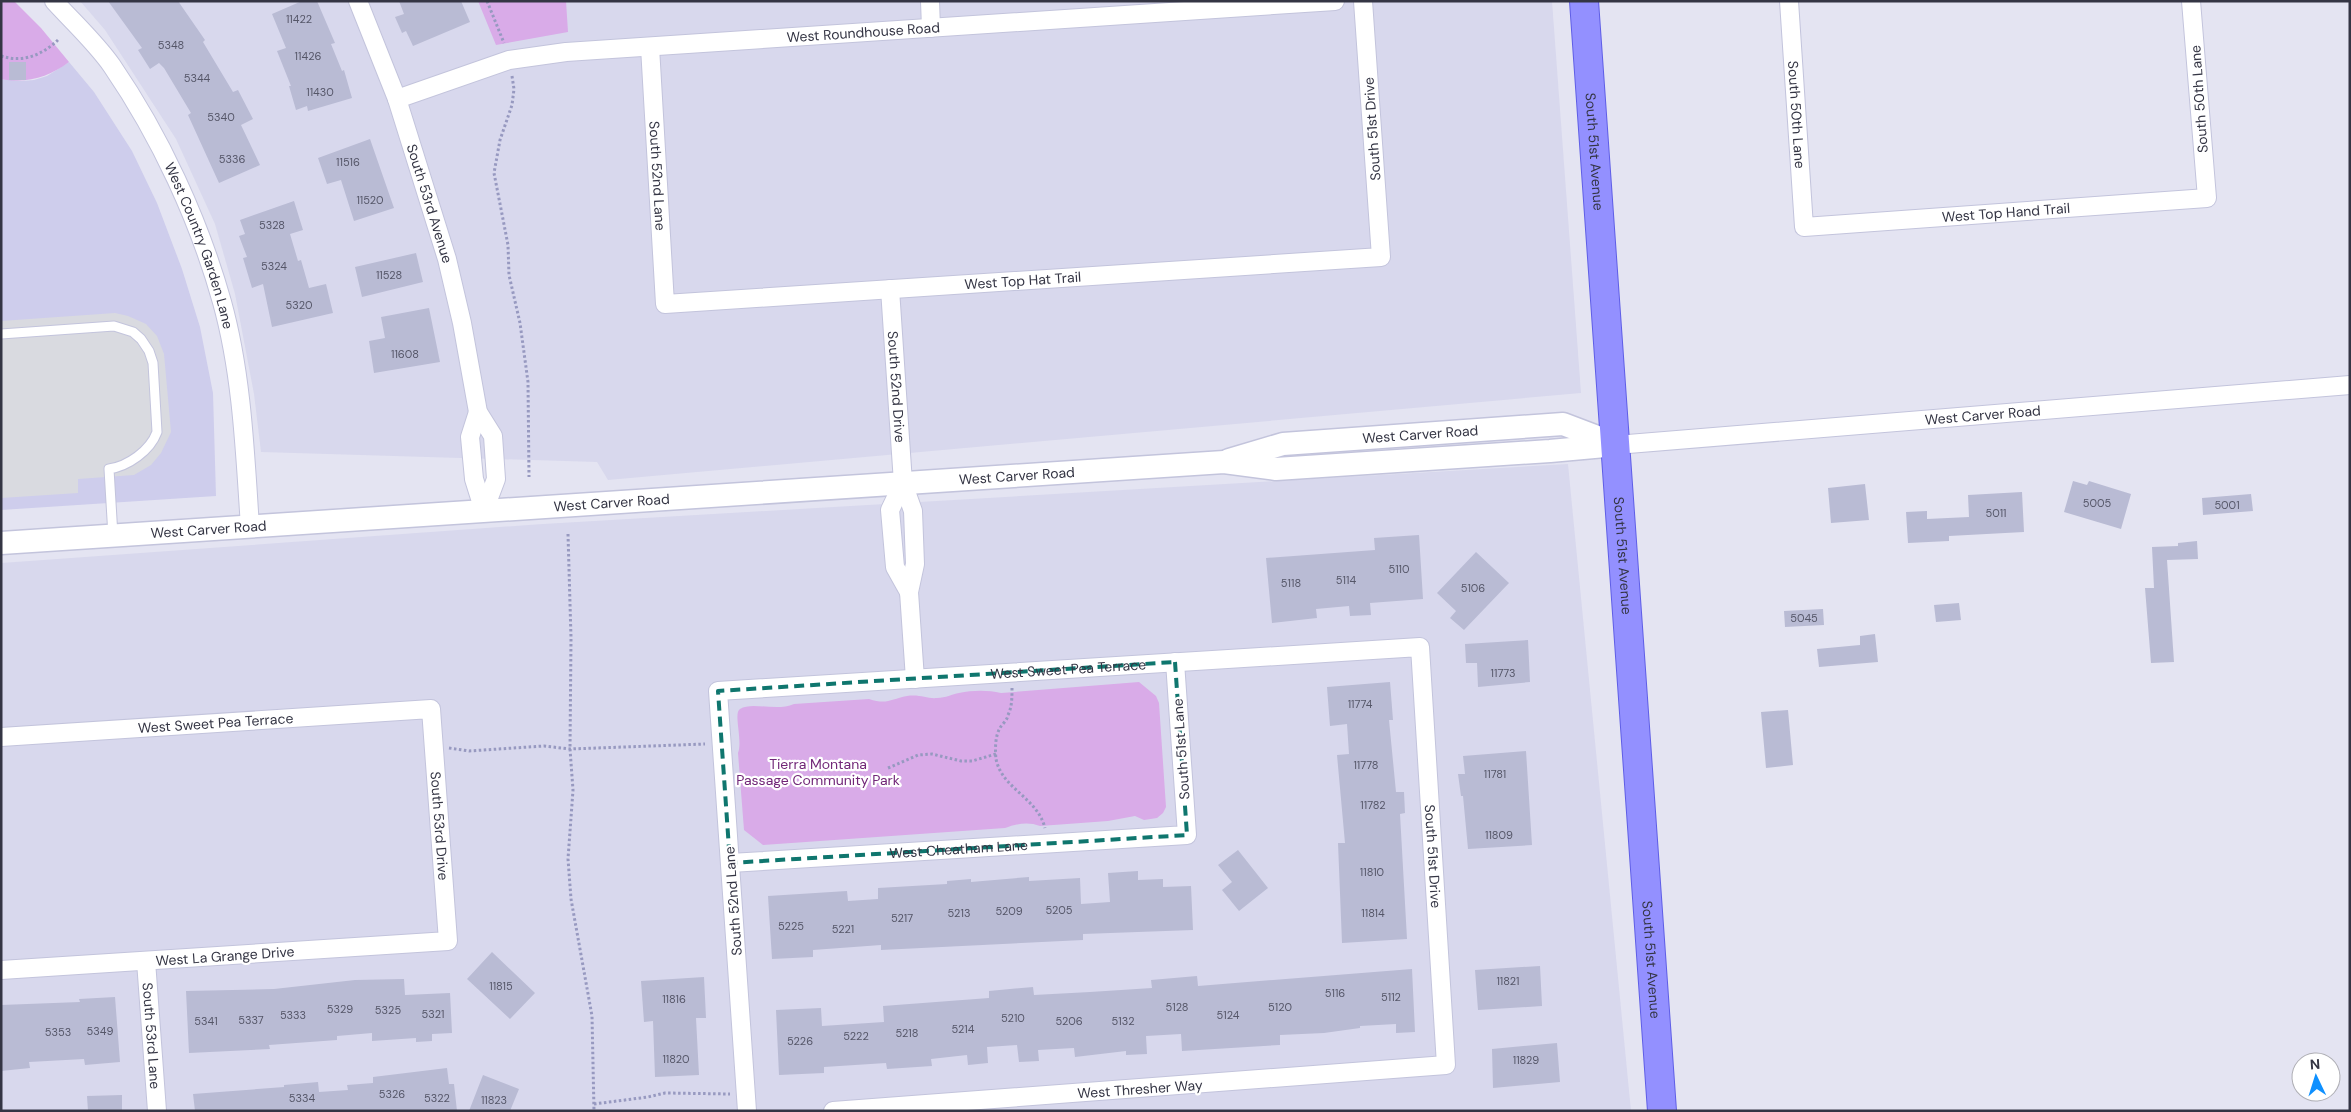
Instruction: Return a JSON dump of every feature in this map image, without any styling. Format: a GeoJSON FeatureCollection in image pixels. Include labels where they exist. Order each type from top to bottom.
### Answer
{"type":"FeatureCollection","features":[{"type":"Feature","properties":{"kind":"main road","name":"South 51st Avenue"},"geometry":{"type":"LineString","coordinates":[[1584,1],[1662,1111]]}},
{"type":"Feature","properties":{"kind":"street","name":"West Country Garden Lane"},"geometry":{"type":"LineString","coordinates":[[54,1],[111,65],[156,141],[194,218],[222,303],[235,370],[243,433],[250,527]]}},
{"type":"Feature","properties":{"kind":"street","name":"South 53rd Avenue"},"geometry":{"type":"LineString","coordinates":[[358,1],[397,100],[447,259],[462,323],[478,412],[470,437],[474,479],[484,511]]}},
{"type":"Feature","properties":{"kind":"street"},"geometry":{"type":"LineString","coordinates":[[930,1],[931,28]]}},
{"type":"Feature","properties":{"kind":"street","name":"West Roundhouse Road"},"geometry":{"type":"LineString","coordinates":[[397,100],[509,60],[566,52],[1335,1]]}},
{"type":"Feature","properties":{"kind":"street","name":"South 51st Drive"},"geometry":{"type":"LineString","coordinates":[[1363,1],[1381,257]]}},
{"type":"Feature","properties":{"kind":"street","name":"South 50th Lane"},"geometry":{"type":"LineString","coordinates":[[1789,1],[1804,227]]}},
{"type":"Feature","properties":{"kind":"street","name":"South 50th Lane"},"geometry":{"type":"LineString","coordinates":[[2191,1],[2207,198]]}},
{"type":"Feature","properties":{"kind":"street","name":"South 52nd Lane"},"geometry":{"type":"LineString","coordinates":[[650,47],[665,304]]}},
{"type":"Feature","properties":{"kind":"street","name":"West Top Hand Trail"},"geometry":{"type":"LineString","coordinates":[[1804,227],[2207,198]]}},
{"type":"Feature","properties":{"kind":"street","name":"West Top Hat Trail"},"geometry":{"type":"LineString","coordinates":[[665,304],[1381,257]]}},
{"type":"Feature","properties":{"kind":"street","name":"South 52nd Drive"},"geometry":{"type":"LineString","coordinates":[[890,289],[903,483],[913,511],[915,564],[908,592],[915,678]]}},
{"type":"Feature","properties":{"kind":"street","name":"West Carver Road"},"geometry":{"type":"LineString","coordinates":[[1,543],[1224,462],[1276,470],[1550,451],[1616,444],[2350,385]]}},
{"type":"Feature","properties":{"kind":"street","name":"South 51st Drive"},"geometry":{"type":"LineString","coordinates":[[1420,648],[1446,1065]]}},
{"type":"Feature","properties":{"kind":"street","name":"West Sweet Pea Terrace"},"geometry":{"type":"LineString","coordinates":[[718,691],[1420,648]]}},
{"type":"Feature","properties":{"kind":"street","name":"South 51st Lane"},"geometry":{"type":"LineString","coordinates":[[1175,662],[1187,835]]}},
{"type":"Feature","properties":{"kind":"street","name":"South 52nd Lane"},"geometry":{"type":"LineString","coordinates":[[718,691],[746,1102]]}},
{"type":"Feature","properties":{"kind":"street","name":"West Sweet Pea Terrace"},"geometry":{"type":"LineString","coordinates":[[1,738],[431,709]]}},
{"type":"Feature","properties":{"kind":"street","name":"South 53rd Drive"},"geometry":{"type":"LineString","coordinates":[[431,709],[448,941]]}},
{"type":"Feature","properties":{"kind":"street","name":"West Cheatham Lane"},"geometry":{"type":"LineString","coordinates":[[730,863],[1187,835]]}},
{"type":"Feature","properties":{"kind":"street","name":"West La Grange Drive"},"geometry":{"type":"LineString","coordinates":[[1,970],[448,941]]}},
{"type":"Feature","properties":{"kind":"street","name":"South 53rd Lane"},"geometry":{"type":"LineString","coordinates":[[146,961],[157,1111]]}},
{"type":"Feature","properties":{"kind":"street","name":"West Thresher Way"},"geometry":{"type":"LineString","coordinates":[[833,1111],[953,1104],[1446,1065]]}},
{"type":"Feature","properties":{"kind":"lane"},"geometry":{"type":"LineString","coordinates":[[1,334],[114,326],[133,332],[141,339],[149,351],[153,363],[157,432],[155,439],[140,454],[121,467],[109,469],[113,536]]}},
{"type":"Feature","properties":{"kind":"path"},"geometry":{"type":"LineString","coordinates":[[487,1],[501,33],[509,60],[514,90],[494,172],[508,245],[509,275],[520,324],[528,382],[529,477]]}},
{"type":"Feature","properties":{"kind":"path"},"geometry":{"type":"LineString","coordinates":[[1,56],[18,59],[30,57],[40,54],[58,40]]}},
{"type":"Feature","properties":{"kind":"path"},"geometry":{"type":"LineString","coordinates":[[568,534],[571,638],[570,749],[573,790],[569,867],[571,899],[592,1016],[594,1111]]}},
{"type":"Feature","properties":{"kind":"path"},"geometry":{"type":"LineString","coordinates":[[1012,673],[1011,707],[1008,718],[999,729],[996,743],[996,760],[1007,781],[1036,807],[1043,818],[1049,843]]}},
{"type":"Feature","properties":{"kind":"path"},"geometry":{"type":"LineString","coordinates":[[434,746],[470,751],[544,746],[570,749],[722,744]]}},
{"type":"Feature","properties":{"kind":"path"},"geometry":{"type":"LineString","coordinates":[[888,768],[918,755],[932,754],[972,761],[996,754]]}},
{"type":"Feature","properties":{"kind":"path"},"geometry":{"type":"LineString","coordinates":[[594,1104],[665,1093],[746,1102]]}},
{"type":"Feature","properties":{"kind":"highlighted area"},"geometry":{"type":"Polygon","coordinates":[[[1175,662],[1187,835],[730,863],[718,691],[1175,662]]]}},
{"type":"Feature","properties":{"kind":"shaded area"},"geometry":{"type":"Polygon","coordinates":[[[80,1],[1552,1],[1581,393],[608,480],[597,462],[261,452],[254,394],[235,294],[215,224],[176,139],[105,30],[80,1]]]}},
{"type":"Feature","properties":{"kind":"shaded area"},"geometry":{"type":"Polygon","coordinates":[[[69,62],[94,92],[132,151],[157,203],[182,269],[200,327],[213,393],[216,496],[1,510],[1,79],[34,80],[47,76],[69,62]]]}},
{"type":"Feature","properties":{"kind":"shaded area"},"geometry":{"type":"Polygon","coordinates":[[[115,313],[128,316],[146,324],[157,336],[164,354],[171,432],[161,453],[151,465],[134,475],[78,479],[78,493],[1,498],[1,321],[115,313]]]}},
{"type":"Feature","properties":{"kind":"shaded area"},"geometry":{"type":"Polygon","coordinates":[[[1568,464],[1631,1111],[1,1111],[1,563],[543,524],[1568,464]]]}},
{"type":"Feature","properties":{"kind":"green space"},"geometry":{"type":"Polygon","coordinates":[[[1,1],[14,1],[41,28],[69,62],[54,72],[29,80],[1,79],[1,1]]]}},
{"type":"Feature","properties":{"kind":"green space"},"geometry":{"type":"Polygon","coordinates":[[[478,1],[566,1],[568,32],[496,45],[478,1]]]}},
{"type":"Feature","properties":{"kind":"green space","name":"Tierra Montana Passage Community Park"},"geometry":{"type":"Polygon","coordinates":[[[1139,682],[1156,696],[1159,703],[1166,807],[1157,818],[1144,820],[1135,816],[1108,821],[1040,826],[1022,824],[1005,828],[763,845],[744,830],[737,716],[740,709],[745,707],[780,707],[794,704],[869,699],[889,701],[907,696],[940,698],[970,691],[1001,693],[1139,682]]]}},
{"type":"Feature","properties":{"kind":"building"},"geometry":{"type":"Polygon","coordinates":[[[108,1],[178,1],[205,40],[203,42],[233,92],[238,90],[253,119],[241,125],[260,165],[219,183],[188,115],[191,113],[164,68],[159,63],[150,69],[138,50],[142,48],[108,1]]]}},
{"type":"Feature","properties":{"kind":"building"},"geometry":{"type":"Polygon","coordinates":[[[302,1],[317,1],[335,43],[331,44],[342,71],[344,70],[352,98],[308,111],[307,106],[296,110],[289,86],[291,86],[277,51],[286,48],[272,14],[302,1]]]}},
{"type":"Feature","properties":{"kind":"building"},"geometry":{"type":"Polygon","coordinates":[[[399,1],[461,1],[470,22],[413,46],[406,31],[402,33],[395,17],[404,14],[399,1]]]}},
{"type":"Feature","properties":{"kind":"building"},"geometry":{"type":"Polygon","coordinates":[[[9,62],[26,62],[26,80],[9,80],[9,62]]]}},
{"type":"Feature","properties":{"kind":"building"},"geometry":{"type":"Polygon","coordinates":[[[370,139],[394,208],[354,221],[341,180],[327,184],[318,158],[370,139]]]}},
{"type":"Feature","properties":{"kind":"building"},"geometry":{"type":"Polygon","coordinates":[[[294,201],[303,230],[290,234],[298,261],[301,260],[309,288],[326,284],[333,313],[272,327],[263,284],[252,288],[243,258],[247,257],[239,236],[245,234],[240,220],[294,201]]]}},
{"type":"Feature","properties":{"kind":"building"},"geometry":{"type":"Polygon","coordinates":[[[416,253],[423,282],[362,297],[355,267],[416,253]]]}},
{"type":"Feature","properties":{"kind":"building"},"geometry":{"type":"Polygon","coordinates":[[[429,308],[440,362],[374,373],[369,341],[385,338],[381,317],[429,308]]]}},
{"type":"Feature","properties":{"kind":"building"},"geometry":{"type":"Polygon","coordinates":[[[2073,481],[2087,485],[2089,481],[2131,494],[2121,529],[2064,512],[2073,481]]]}},
{"type":"Feature","properties":{"kind":"building"},"geometry":{"type":"Polygon","coordinates":[[[1865,484],[1869,520],[1831,523],[1828,488],[1865,484]]]}},
{"type":"Feature","properties":{"kind":"building"},"geometry":{"type":"Polygon","coordinates":[[[2022,492],[2024,532],[1949,536],[1949,541],[1908,543],[1906,512],[1927,511],[1927,519],[1969,517],[1968,495],[2022,492]]]}},
{"type":"Feature","properties":{"kind":"building"},"geometry":{"type":"Polygon","coordinates":[[[2251,494],[2253,511],[2203,515],[2202,498],[2251,494]]]}},
{"type":"Feature","properties":{"kind":"building"},"geometry":{"type":"Polygon","coordinates":[[[1419,535],[1423,599],[1370,603],[1371,615],[1350,616],[1349,606],[1316,609],[1317,618],[1272,623],[1266,558],[1375,550],[1374,538],[1419,535]]]}},
{"type":"Feature","properties":{"kind":"building"},"geometry":{"type":"Polygon","coordinates":[[[2197,541],[2198,559],[2167,560],[2174,662],[2151,663],[2145,588],[2154,588],[2152,547],[2178,546],[2178,543],[2197,541]]]}},
{"type":"Feature","properties":{"kind":"building"},"geometry":{"type":"Polygon","coordinates":[[[1476,552],[1509,583],[1464,630],[1450,618],[1456,611],[1437,593],[1476,552]]]}},
{"type":"Feature","properties":{"kind":"building"},"geometry":{"type":"Polygon","coordinates":[[[1959,603],[1961,620],[1936,622],[1934,605],[1959,603]]]}},
{"type":"Feature","properties":{"kind":"building"},"geometry":{"type":"Polygon","coordinates":[[[1823,609],[1824,625],[1785,627],[1784,611],[1823,609]]]}},
{"type":"Feature","properties":{"kind":"building"},"geometry":{"type":"Polygon","coordinates":[[[1875,634],[1878,662],[1819,667],[1817,649],[1860,645],[1860,636],[1875,634]]]}},
{"type":"Feature","properties":{"kind":"building"},"geometry":{"type":"Polygon","coordinates":[[[1528,640],[1530,682],[1478,687],[1477,663],[1466,663],[1465,644],[1528,640]]]}},
{"type":"Feature","properties":{"kind":"building"},"geometry":{"type":"Polygon","coordinates":[[[1390,682],[1393,720],[1389,720],[1396,792],[1404,792],[1405,813],[1400,814],[1407,939],[1342,943],[1338,843],[1345,843],[1337,755],[1349,754],[1347,724],[1330,726],[1327,687],[1390,682]]]}},
{"type":"Feature","properties":{"kind":"building"},"geometry":{"type":"Polygon","coordinates":[[[1788,710],[1793,765],[1766,768],[1761,712],[1788,710]]]}},
{"type":"Feature","properties":{"kind":"building"},"geometry":{"type":"Polygon","coordinates":[[[1526,751],[1532,845],[1468,849],[1463,796],[1461,796],[1458,774],[1465,774],[1463,756],[1526,751]]]}},
{"type":"Feature","properties":{"kind":"building"},"geometry":{"type":"Polygon","coordinates":[[[1238,850],[1268,888],[1239,911],[1222,890],[1232,882],[1218,865],[1238,850]]]}},
{"type":"Feature","properties":{"kind":"building"},"geometry":{"type":"Polygon","coordinates":[[[1138,871],[1138,880],[1163,879],[1163,887],[1191,886],[1193,930],[1083,934],[1083,940],[881,950],[881,945],[813,950],[813,957],[772,959],[768,896],[847,891],[848,901],[878,899],[878,888],[947,884],[947,881],[971,879],[971,882],[1029,877],[1029,881],[1080,878],[1081,904],[1110,902],[1108,873],[1138,871]]]}},
{"type":"Feature","properties":{"kind":"building"},"geometry":{"type":"Polygon","coordinates":[[[492,952],[535,993],[510,1019],[467,979],[492,952]]]}},
{"type":"Feature","properties":{"kind":"building"},"geometry":{"type":"Polygon","coordinates":[[[1540,966],[1542,1006],[1478,1010],[1475,970],[1540,966]]]}},
{"type":"Feature","properties":{"kind":"building"},"geometry":{"type":"Polygon","coordinates":[[[1412,969],[1415,1032],[1396,1033],[1396,1024],[1360,1026],[1360,1028],[1324,1033],[1280,1035],[1280,1045],[1182,1051],[1181,1034],[1146,1036],[1147,1054],[1126,1055],[1126,1051],[1075,1057],[1074,1048],[1038,1050],[1039,1061],[1019,1062],[1017,1045],[987,1047],[988,1063],[968,1065],[967,1055],[931,1059],[932,1066],[887,1069],[886,1063],[824,1067],[824,1073],[779,1075],[776,1010],[821,1008],[822,1026],[884,1022],[883,1006],[989,998],[989,991],[1033,987],[1034,995],[1152,988],[1151,980],[1197,976],[1198,986],[1412,969]]]}},
{"type":"Feature","properties":{"kind":"building"},"geometry":{"type":"Polygon","coordinates":[[[704,977],[706,1018],[696,1018],[699,1075],[655,1077],[653,1021],[644,1022],[641,981],[704,977]]]}},
{"type":"Feature","properties":{"kind":"building"},"geometry":{"type":"Polygon","coordinates":[[[404,979],[405,995],[450,993],[452,1033],[432,1034],[432,1041],[416,1042],[416,1038],[372,1041],[372,1033],[337,1036],[337,1040],[269,1045],[270,1049],[189,1053],[186,991],[274,989],[355,980],[404,979]]]}},
{"type":"Feature","properties":{"kind":"building"},"geometry":{"type":"Polygon","coordinates":[[[115,997],[120,1062],[85,1065],[84,1059],[29,1062],[30,1068],[1,1071],[1,1005],[80,1002],[79,999],[115,997]]]}},
{"type":"Feature","properties":{"kind":"building"},"geometry":{"type":"Polygon","coordinates":[[[1557,1043],[1560,1082],[1493,1088],[1492,1049],[1557,1043]]]}},
{"type":"Feature","properties":{"kind":"building"},"geometry":{"type":"Polygon","coordinates":[[[447,1068],[449,1084],[454,1084],[457,1111],[195,1111],[193,1094],[284,1087],[284,1085],[318,1082],[319,1092],[348,1090],[347,1085],[373,1083],[373,1077],[447,1068]]]}},
{"type":"Feature","properties":{"kind":"building"},"geometry":{"type":"Polygon","coordinates":[[[483,1075],[519,1089],[510,1111],[469,1111],[483,1075]]]}},
{"type":"Feature","properties":{"kind":"building"},"geometry":{"type":"Polygon","coordinates":[[[122,1095],[122,1111],[88,1111],[87,1096],[122,1095]]]}}]}
